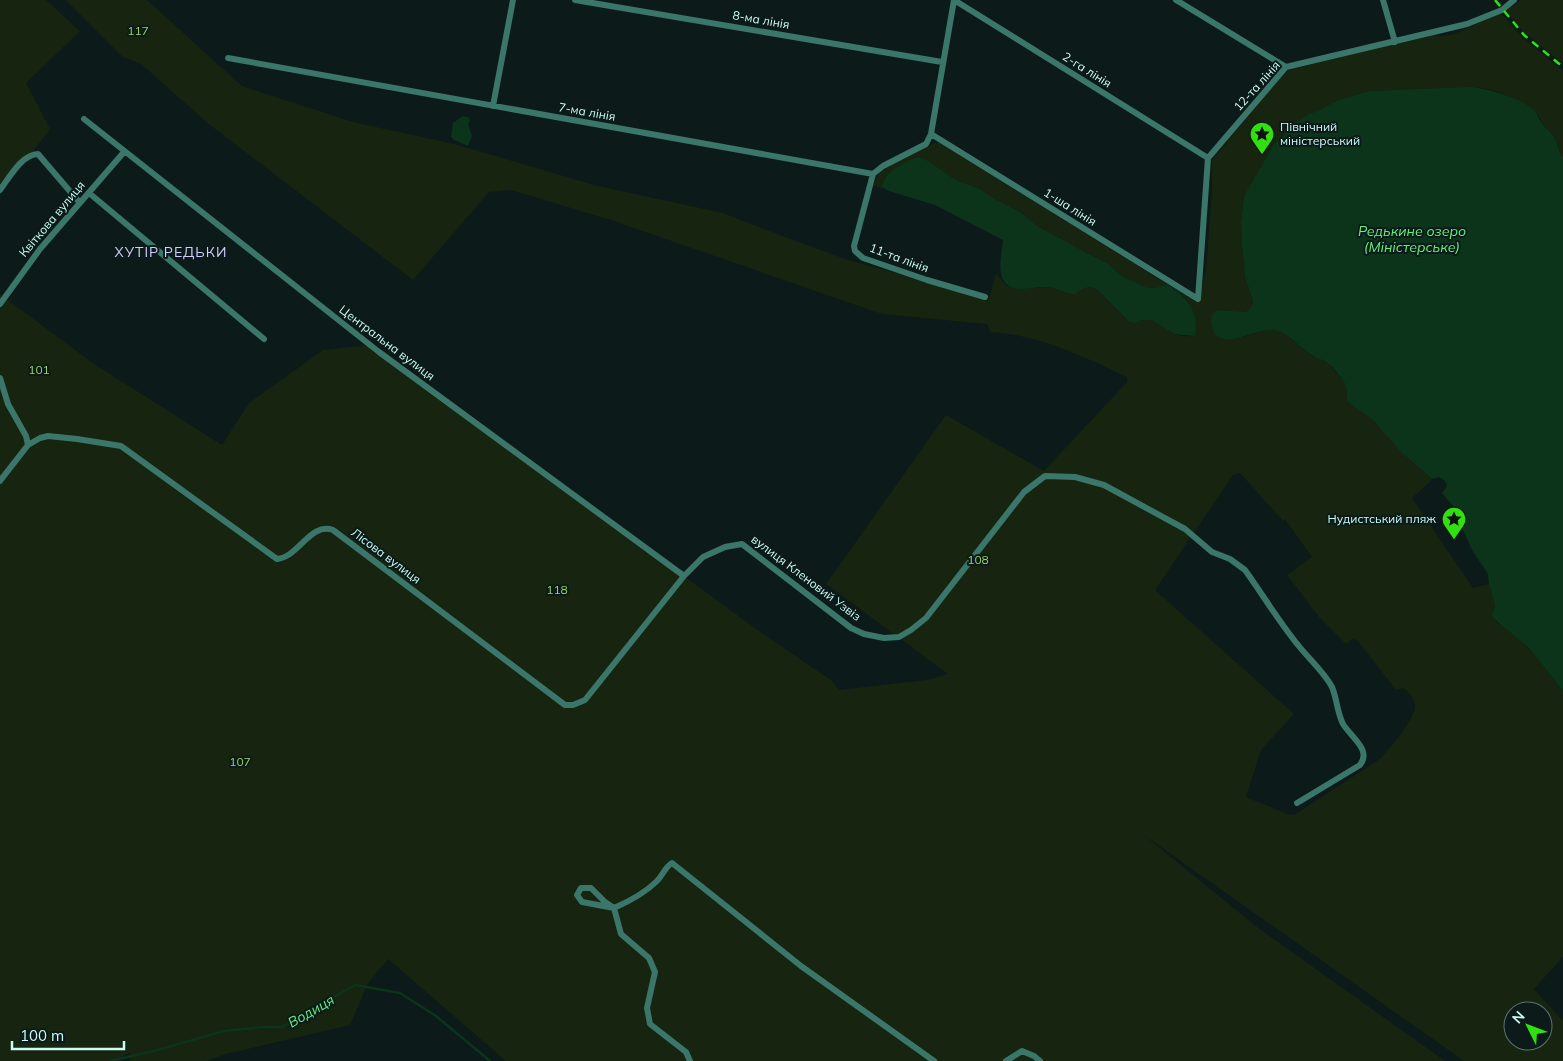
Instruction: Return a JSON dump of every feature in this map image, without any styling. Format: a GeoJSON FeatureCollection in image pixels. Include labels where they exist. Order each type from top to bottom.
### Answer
{"type":"FeatureCollection","features":[{"type":"Feature","properties":{"kind":"street"},"geometry":{"type":"LineString","coordinates":[[493,106],[512,0]]}},
{"type":"Feature","properties":{"kind":"street","name":"8-ма лінія"},"geometry":{"type":"LineString","coordinates":[[575,0],[942,62]]}},
{"type":"Feature","properties":{"kind":"street"},"geometry":{"type":"LineString","coordinates":[[873,174],[883,166],[926,144],[931,134],[954,0]]}},
{"type":"Feature","properties":{"kind":"street","name":"2-га лінія"},"geometry":{"type":"LineString","coordinates":[[954,0],[1208,158]]}},
{"type":"Feature","properties":{"kind":"street"},"geometry":{"type":"LineString","coordinates":[[1176,0],[1286,67]]}},
{"type":"Feature","properties":{"kind":"street"},"geometry":{"type":"LineString","coordinates":[[1382,0],[1395,42]]}},
{"type":"Feature","properties":{"kind":"street","name":"12-та лінія"},"geometry":{"type":"LineString","coordinates":[[1208,158],[1286,67],[1467,24],[1502,10],[1514,0]]}},
{"type":"Feature","properties":{"kind":"street","name":"7-ма лінія"},"geometry":{"type":"LineString","coordinates":[[228,58],[873,174]]}},
{"type":"Feature","properties":{"kind":"street","name":"Центральна вулиця"},"geometry":{"type":"LineString","coordinates":[[84,119],[379,352],[684,576]]}},
{"type":"Feature","properties":{"kind":"street","name":"1-ша лінія"},"geometry":{"type":"LineString","coordinates":[[931,134],[1198,298],[1208,158]]}},
{"type":"Feature","properties":{"kind":"street","name":"Квіткова вулиця"},"geometry":{"type":"LineString","coordinates":[[0,302],[40,249],[124,152]]}},
{"type":"Feature","properties":{"kind":"street"},"geometry":{"type":"LineString","coordinates":[[0,190],[24,159],[32,154],[38,154],[80,203]]}},
{"type":"Feature","properties":{"kind":"street","name":"11-та лінія"},"geometry":{"type":"LineString","coordinates":[[873,174],[854,246],[855,251],[863,258],[985,297]]}},
{"type":"Feature","properties":{"kind":"street"},"geometry":{"type":"LineString","coordinates":[[89,193],[264,339]]}},
{"type":"Feature","properties":{"kind":"street"},"geometry":{"type":"LineString","coordinates":[[0,378],[8,404],[26,436],[28,445],[0,481]]}},
{"type":"Feature","properties":{"kind":"street","name":"Лісова вулиця"},"geometry":{"type":"LineString","coordinates":[[28,445],[48,436],[122,446],[277,559],[288,556],[315,533],[328,528],[333,530],[565,705],[573,705],[585,700],[684,576]]}},
{"type":"Feature","properties":{"kind":"street","name":"вулиця Кленовий Узвіз"},"geometry":{"type":"LineString","coordinates":[[684,576],[704,557],[725,547],[742,544],[851,628],[864,634],[884,638],[899,637],[926,618],[1024,492],[1045,476],[1075,477],[1104,485],[1185,529],[1212,552],[1230,559],[1245,570],[1297,644],[1332,688],[1343,724],[1362,749],[1364,760],[1360,766],[1297,803]]}},
{"type":"Feature","properties":{"kind":"street"},"geometry":{"type":"LineString","coordinates":[[690,1061],[686,1052],[650,1024],[647,1008],[655,972],[649,958],[621,934],[614,908],[590,888],[581,888],[576,896],[582,902],[614,908],[650,888],[660,878],[667,866],[672,863],[801,966],[934,1061]]}},
{"type":"Feature","properties":{"kind":"street"},"geometry":{"type":"LineString","coordinates":[[1006,1061],[1022,1051],[1040,1061]]}},
{"type":"Feature","properties":{"kind":"green space"},"geometry":{"type":"Polygon","coordinates":[[[0,0],[46,0],[80,31],[26,83],[50,129],[0,195],[0,0]]]}},
{"type":"Feature","properties":{"kind":"green space"},"geometry":{"type":"Polygon","coordinates":[[[66,0],[147,0],[242,86],[353,122],[454,144],[598,186],[723,213],[848,260],[989,299],[996,274],[1007,286],[1021,289],[1056,288],[1075,294],[1089,287],[1098,290],[1129,322],[1152,320],[1177,335],[1195,336],[1191,308],[1185,297],[1172,287],[1199,300],[1206,269],[1212,190],[1212,160],[1277,82],[1289,70],[1431,35],[1443,36],[1454,34],[1501,13],[1522,37],[1563,71],[1563,157],[1560,154],[1555,138],[1542,123],[1535,111],[1493,90],[1476,87],[1368,91],[1339,100],[1299,120],[1244,196],[1241,223],[1242,245],[1245,277],[1253,301],[1252,306],[1246,312],[1217,310],[1242,337],[1266,330],[1277,330],[1311,355],[1329,364],[1348,389],[1349,403],[1374,420],[1402,453],[1432,479],[1412,498],[1473,588],[1489,584],[1495,606],[1492,613],[1496,622],[1529,648],[1563,691],[1563,957],[1534,989],[1545,1001],[1503,1001],[1503,1051],[1553,1051],[1553,1010],[1563,1021],[1563,1061],[1464,1061],[1144,835],[1257,927],[1445,1061],[506,1061],[388,959],[368,983],[350,1025],[226,1054],[206,1061],[130,1061],[130,1052],[115,1061],[0,1061],[0,294],[94,364],[222,445],[249,403],[323,350],[369,345],[752,626],[832,681],[839,690],[927,680],[948,674],[826,584],[946,415],[1044,471],[1127,382],[1127,377],[1077,354],[1026,337],[990,332],[987,324],[882,314],[611,220],[511,190],[489,192],[413,280],[210,125],[141,64],[123,57],[66,0]],[[1240,473],[1233,475],[1155,590],[1294,714],[1261,750],[1246,797],[1287,814],[1294,815],[1380,759],[1406,726],[1414,712],[1415,704],[1412,696],[1403,688],[1396,690],[1358,641],[1353,638],[1346,644],[1319,617],[1287,575],[1312,557],[1285,519],[1283,521],[1240,473]]]}},
{"type":"Feature","properties":{"kind":"green space"},"geometry":{"type":"Polygon","coordinates":[[[1520,0],[1563,0],[1563,64],[1525,33],[1506,11],[1520,0]]]}},
{"type":"Feature","properties":{"kind":"green space"},"geometry":{"type":"Polygon","coordinates":[[[934,143],[940,143],[1167,284],[1157,288],[1148,288],[1122,276],[1108,264],[1037,226],[1022,213],[996,200],[980,189],[956,180],[922,158],[898,167],[882,187],[885,189],[873,186],[880,172],[892,163],[934,143]]]}},
{"type":"Feature","properties":{"kind":"water","name":"Редькине озеро (Міністерське)"},"geometry":{"type":"Polygon","coordinates":[[[1468,87],[1502,94],[1520,101],[1533,109],[1540,121],[1556,139],[1563,157],[1563,691],[1529,648],[1493,618],[1492,613],[1495,606],[1488,574],[1472,550],[1452,505],[1442,493],[1447,486],[1445,481],[1439,477],[1432,479],[1402,453],[1373,420],[1349,403],[1344,382],[1333,368],[1316,358],[1287,335],[1269,330],[1226,339],[1218,337],[1213,330],[1211,316],[1217,310],[1246,312],[1252,306],[1253,301],[1245,277],[1242,245],[1241,223],[1244,196],[1273,146],[1299,120],[1339,100],[1368,91],[1468,87]]]}},
{"type":"Feature","properties":{"kind":"water"},"geometry":{"type":"Polygon","coordinates":[[[463,116],[468,117],[470,120],[468,124],[472,136],[468,146],[451,137],[453,123],[463,116]]]}},
{"type":"Feature","properties":{"kind":"water"},"geometry":{"type":"Polygon","coordinates":[[[915,158],[922,158],[956,180],[980,189],[996,200],[1022,213],[1037,226],[1108,264],[1122,276],[1148,288],[1156,288],[1167,284],[1186,299],[1190,305],[1195,319],[1195,336],[1174,334],[1152,320],[1142,320],[1135,323],[1129,322],[1095,288],[1086,288],[1075,294],[1049,287],[1021,289],[1006,284],[1002,278],[1000,264],[1003,240],[935,205],[889,191],[882,187],[883,182],[890,173],[915,158]]]}},
{"type":"Feature","properties":{"kind":"waterway","name":"Водиця"},"geometry":{"type":"LineString","coordinates":[[110,1061],[154,1051],[224,1031],[282,1027],[355,985],[400,993],[436,1016],[490,1061]]}},
{"type":"Feature","properties":{"kind":"railway"},"geometry":{"type":"LineString","coordinates":[[1495,0],[1524,35],[1563,67]]}},
{"type":"Feature","properties":{"kind":"place","name":"Північний міністерський"},"geometry":{"type":"Point","coordinates":[1262,155]}},
{"type":"Feature","properties":{"kind":"place","name":"Нудистський пляж"},"geometry":{"type":"Point","coordinates":[1454,540]}},
{"type":"Feature","properties":{"kind":"district","name":"ХУТІР РЕДЬКИ"},"geometry":{"type":"Point","coordinates":[171,252]}},
{"type":"Feature","properties":{"kind":"park label","name":"117"},"geometry":{"type":"Point","coordinates":[138,31]}},
{"type":"Feature","properties":{"kind":"park label","name":"101"},"geometry":{"type":"Point","coordinates":[39,370]}},
{"type":"Feature","properties":{"kind":"park label","name":"108"},"geometry":{"type":"Point","coordinates":[978,560]}},
{"type":"Feature","properties":{"kind":"park label","name":"118"},"geometry":{"type":"Point","coordinates":[557,590]}},
{"type":"Feature","properties":{"kind":"park label","name":"107"},"geometry":{"type":"Point","coordinates":[240,762]}}]}
